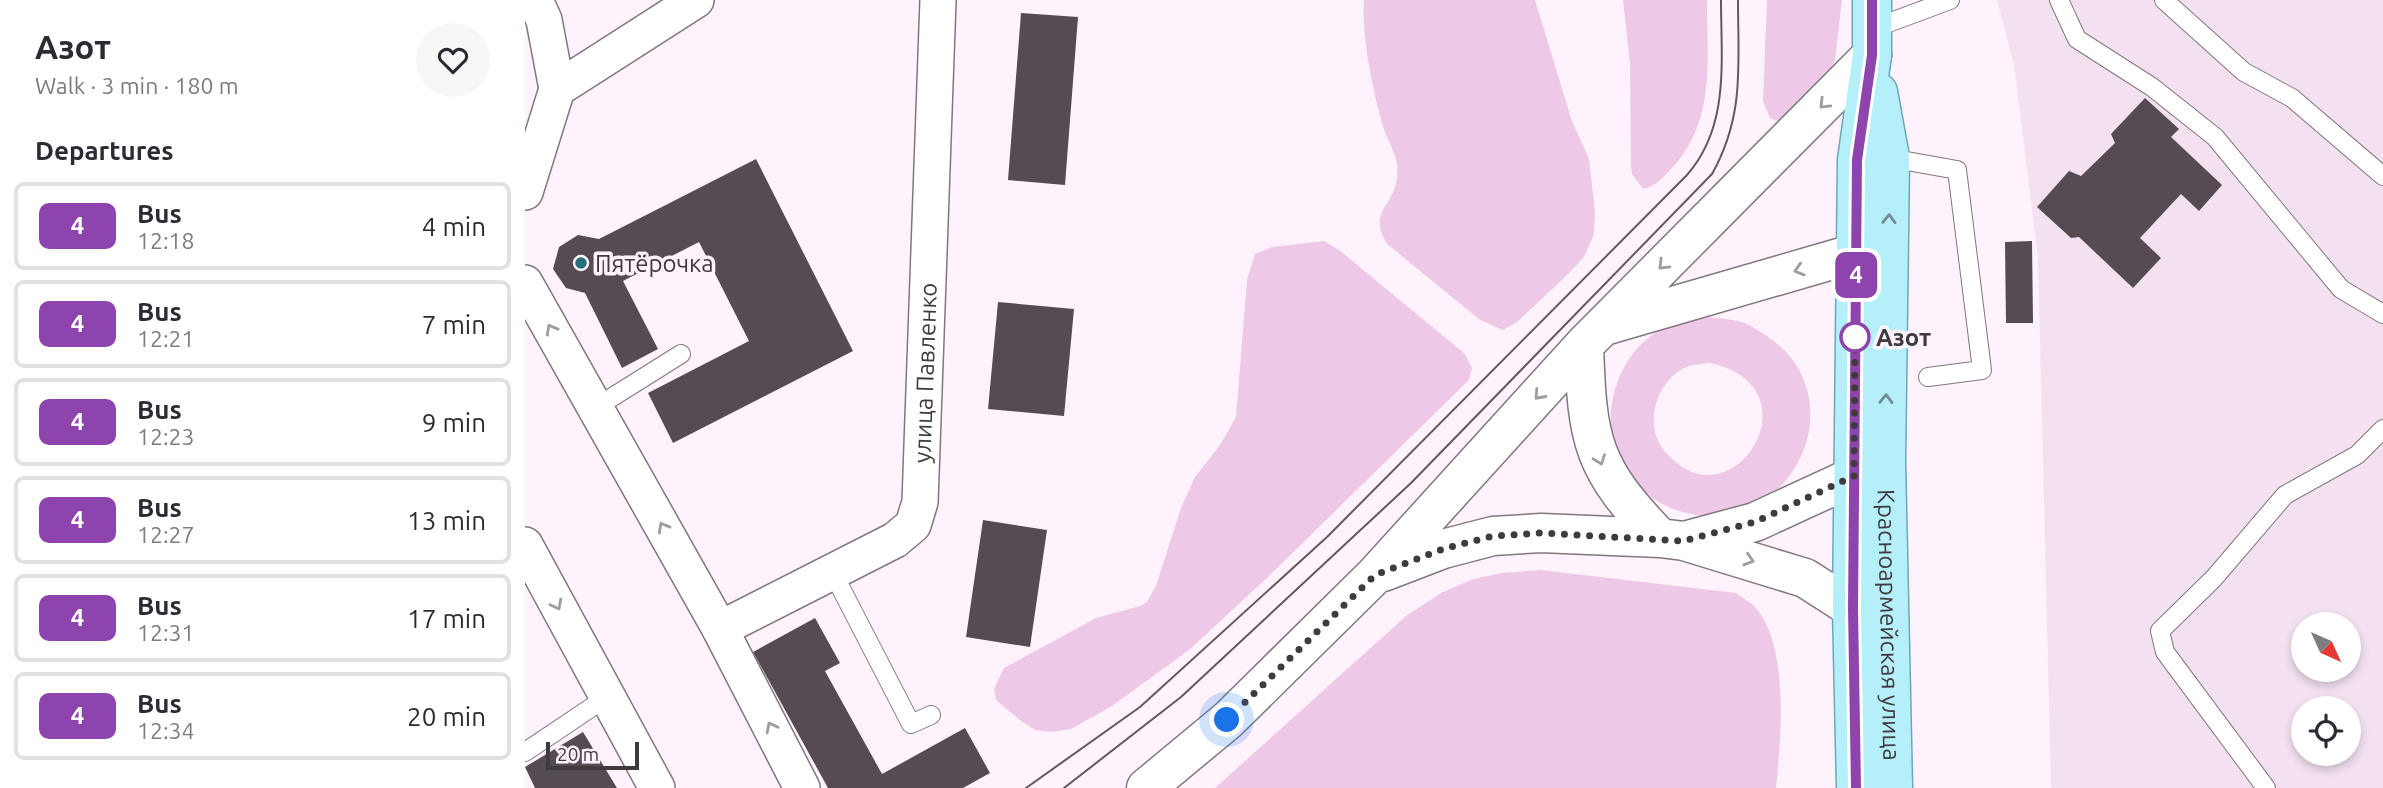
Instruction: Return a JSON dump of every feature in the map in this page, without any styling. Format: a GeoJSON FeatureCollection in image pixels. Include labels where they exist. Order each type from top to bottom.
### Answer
{"type":"FeatureCollection","features":[{"type":"Feature","properties":{"kind":"main road"},"geometry":{"type":"LineString","coordinates":[[1870,469],[1872,257],[1889,158],[1872,28]]}},
{"type":"Feature","properties":{"kind":"main road"},"geometry":{"type":"LineString","coordinates":[[1872,28],[1857,160],[1872,257]]}},
{"type":"Feature","properties":{"kind":"main road","name":"Красноармейская улица"},"geometry":{"type":"LineString","coordinates":[[1856,788],[1853,608],[1870,469]]}},
{"type":"Feature","properties":{"kind":"main road","name":"Красноармейская улица"},"geometry":{"type":"LineString","coordinates":[[1870,469],[1893,788]]}},
{"type":"Feature","properties":{"kind":"street"},"geometry":{"type":"LineString","coordinates":[[525,192],[557,89],[544,20],[535,0]]}},
{"type":"Feature","properties":{"kind":"street"},"geometry":{"type":"LineString","coordinates":[[557,89],[696,0]]}},
{"type":"Feature","properties":{"kind":"street","name":"улица Павленко"},"geometry":{"type":"LineString","coordinates":[[720,629],[895,540],[912,525],[920,502],[938,0]]}},
{"type":"Feature","properties":{"kind":"street"},"geometry":{"type":"LineString","coordinates":[[1146,788],[1227,720],[1375,575],[1872,28]]}},
{"type":"Feature","properties":{"kind":"street"},"geometry":{"type":"LineString","coordinates":[[1593,336],[1872,257]]}},
{"type":"Feature","properties":{"kind":"street"},"geometry":{"type":"LineString","coordinates":[[525,282],[720,629],[802,788]]}},
{"type":"Feature","properties":{"kind":"street"},"geometry":{"type":"LineString","coordinates":[[1593,336],[1590,430],[1603,470],[1625,501],[1672,540]]}},
{"type":"Feature","properties":{"kind":"street"},"geometry":{"type":"LineString","coordinates":[[1672,540],[1755,522],[1870,469]]}},
{"type":"Feature","properties":{"kind":"street"},"geometry":{"type":"LineString","coordinates":[[1375,575],[1443,549],[1493,536],[1541,533],[1672,540],[1805,578],[1853,608]]}},
{"type":"Feature","properties":{"kind":"street"},"geometry":{"type":"LineString","coordinates":[[525,545],[657,788]]}},
{"type":"Feature","properties":{"kind":"lane"},"geometry":{"type":"LineString","coordinates":[[1872,28],[1950,0]]}},
{"type":"Feature","properties":{"kind":"lane"},"geometry":{"type":"LineString","coordinates":[[2059,0],[2077,39],[2152,87],[2215,137],[2341,289],[2383,314]]}},
{"type":"Feature","properties":{"kind":"lane"},"geometry":{"type":"LineString","coordinates":[[2164,0],[2244,72],[2293,98],[2383,176]]}},
{"type":"Feature","properties":{"kind":"lane"},"geometry":{"type":"LineString","coordinates":[[1889,158],[1957,170],[1982,370],[1928,377]]}},
{"type":"Feature","properties":{"kind":"lane"},"geometry":{"type":"LineString","coordinates":[[596,408],[681,354]]}},
{"type":"Feature","properties":{"kind":"lane"},"geometry":{"type":"LineString","coordinates":[[2266,788],[2165,652],[2160,631],[2214,578],[2285,495],[2357,455],[2383,429]]}},
{"type":"Feature","properties":{"kind":"lane"},"geometry":{"type":"LineString","coordinates":[[832,571],[911,724],[931,715]]}},
{"type":"Feature","properties":{"kind":"lane"},"geometry":{"type":"LineString","coordinates":[[525,752],[607,697]]}},
{"type":"Feature","properties":{"kind":"shaded area"},"geometry":{"type":"Polygon","coordinates":[[[1364,0],[1535,0],[1572,121],[1589,159],[1595,212],[1594,234],[1584,257],[1567,275],[1517,322],[1503,330],[1480,320],[1387,244],[1381,232],[1380,222],[1394,190],[1397,166],[1383,126],[1372,80],[1364,30],[1364,0]]]}},
{"type":"Feature","properties":{"kind":"shaded area"},"geometry":{"type":"Polygon","coordinates":[[[1623,0],[1707,0],[1708,66],[1703,109],[1687,149],[1656,184],[1643,189],[1632,174],[1631,166],[1630,64],[1623,0]]]}},
{"type":"Feature","properties":{"kind":"shaded area"},"geometry":{"type":"Polygon","coordinates":[[[1767,0],[1842,0],[1835,60],[1830,72],[1779,122],[1770,118],[1763,101],[1767,0]]]}},
{"type":"Feature","properties":{"kind":"shaded area"},"geometry":{"type":"Polygon","coordinates":[[[1997,0],[2383,0],[2383,788],[2051,788],[2038,258],[2014,65],[1997,0]]]}},
{"type":"Feature","properties":{"kind":"shaded area"},"geometry":{"type":"Polygon","coordinates":[[[1324,241],[1339,250],[1464,353],[1472,368],[1469,380],[1268,577],[1189,650],[1112,706],[1071,729],[1052,732],[1035,730],[996,700],[994,689],[1004,668],[1096,618],[1147,602],[1156,586],[1181,508],[1195,477],[1220,445],[1236,417],[1247,280],[1255,254],[1272,247],[1324,241]]]}},
{"type":"Feature","properties":{"kind":"shaded area"},"geometry":{"type":"Polygon","coordinates":[[[1708,317],[1745,323],[1773,340],[1787,353],[1802,376],[1809,400],[1810,424],[1805,448],[1794,469],[1779,488],[1760,503],[1738,513],[1710,517],[1666,506],[1638,486],[1619,458],[1611,420],[1618,380],[1639,346],[1672,325],[1708,317]],[[1710,363],[1696,364],[1679,371],[1664,386],[1655,406],[1654,428],[1661,446],[1681,466],[1704,475],[1726,471],[1744,458],[1757,439],[1763,417],[1758,395],[1741,376],[1710,363]]]}},
{"type":"Feature","properties":{"kind":"shaded area"},"geometry":{"type":"Polygon","coordinates":[[[1541,570],[1736,593],[1754,606],[1765,623],[1778,667],[1781,719],[1776,788],[1215,788],[1406,616],[1443,592],[1473,579],[1502,573],[1541,570]]]}},
{"type":"Feature","properties":{"kind":"building"},"geometry":{"type":"Polygon","coordinates":[[[1021,13],[1078,17],[1065,185],[1008,180],[1021,13]]]}},
{"type":"Feature","properties":{"kind":"building"},"geometry":{"type":"Polygon","coordinates":[[[2145,98],[2179,129],[2171,137],[2222,185],[2199,211],[2181,194],[2140,238],[2161,258],[2133,288],[2079,237],[2071,238],[2037,207],[2069,171],[2081,176],[2115,143],[2111,134],[2145,98]]]}},
{"type":"Feature","properties":{"kind":"building"},"geometry":{"type":"Polygon","coordinates":[[[756,159],[853,351],[673,443],[648,393],[749,341],[699,242],[623,281],[658,349],[622,368],[585,293],[566,288],[553,269],[559,247],[578,235],[599,239],[756,159]]]}},
{"type":"Feature","properties":{"kind":"building"},"geometry":{"type":"Polygon","coordinates":[[[2032,241],[2033,323],[2006,323],[2005,242],[2032,241]]]}},
{"type":"Feature","properties":{"kind":"building"},"geometry":{"type":"Polygon","coordinates":[[[998,302],[1074,309],[1064,416],[988,409],[998,302]]]}},
{"type":"Feature","properties":{"kind":"building"},"geometry":{"type":"Polygon","coordinates":[[[983,520],[1047,530],[1030,647],[966,637],[983,520]]]}},
{"type":"Feature","properties":{"kind":"building"},"geometry":{"type":"Polygon","coordinates":[[[815,618],[840,663],[825,671],[882,774],[965,728],[990,773],[963,788],[828,788],[753,652],[815,618]]]}},
{"type":"Feature","properties":{"kind":"building"},"geometry":{"type":"Polygon","coordinates":[[[583,732],[617,788],[535,788],[525,767],[583,732]]]}},
{"type":"Feature","properties":{"kind":"tram line"},"geometry":{"type":"LineString","coordinates":[[1026,788],[1140,707],[1327,537],[1687,175],[1701,156],[1717,114],[1722,69],[1721,0]]}},
{"type":"Feature","properties":{"kind":"tram line"},"geometry":{"type":"LineString","coordinates":[[1064,788],[1181,697],[1411,483],[1712,174],[1723,152],[1735,110],[1738,0]]}},
{"type":"Feature","properties":{"kind":"bus line","name":"4"},"geometry":{"type":"LineString","coordinates":[[1856,788],[1853,608],[1857,160],[1872,55],[1872,0]]}},
{"type":"Feature","properties":{"kind":"place","name":"Пятёрочка"},"geometry":{"type":"Point","coordinates":[581,263]}},
{"type":"Feature","properties":{"kind":"place","name":"Азот"},"geometry":{"type":"Point","coordinates":[1855,337]}},
{"type":"Feature","properties":{"kind":"route"},"geometry":{"type":"LineString","coordinates":[[1227,720],[1375,575],[1443,549],[1493,536],[1541,533],[1683,541],[1755,522],[1854,476],[1855,337]]}}]}
